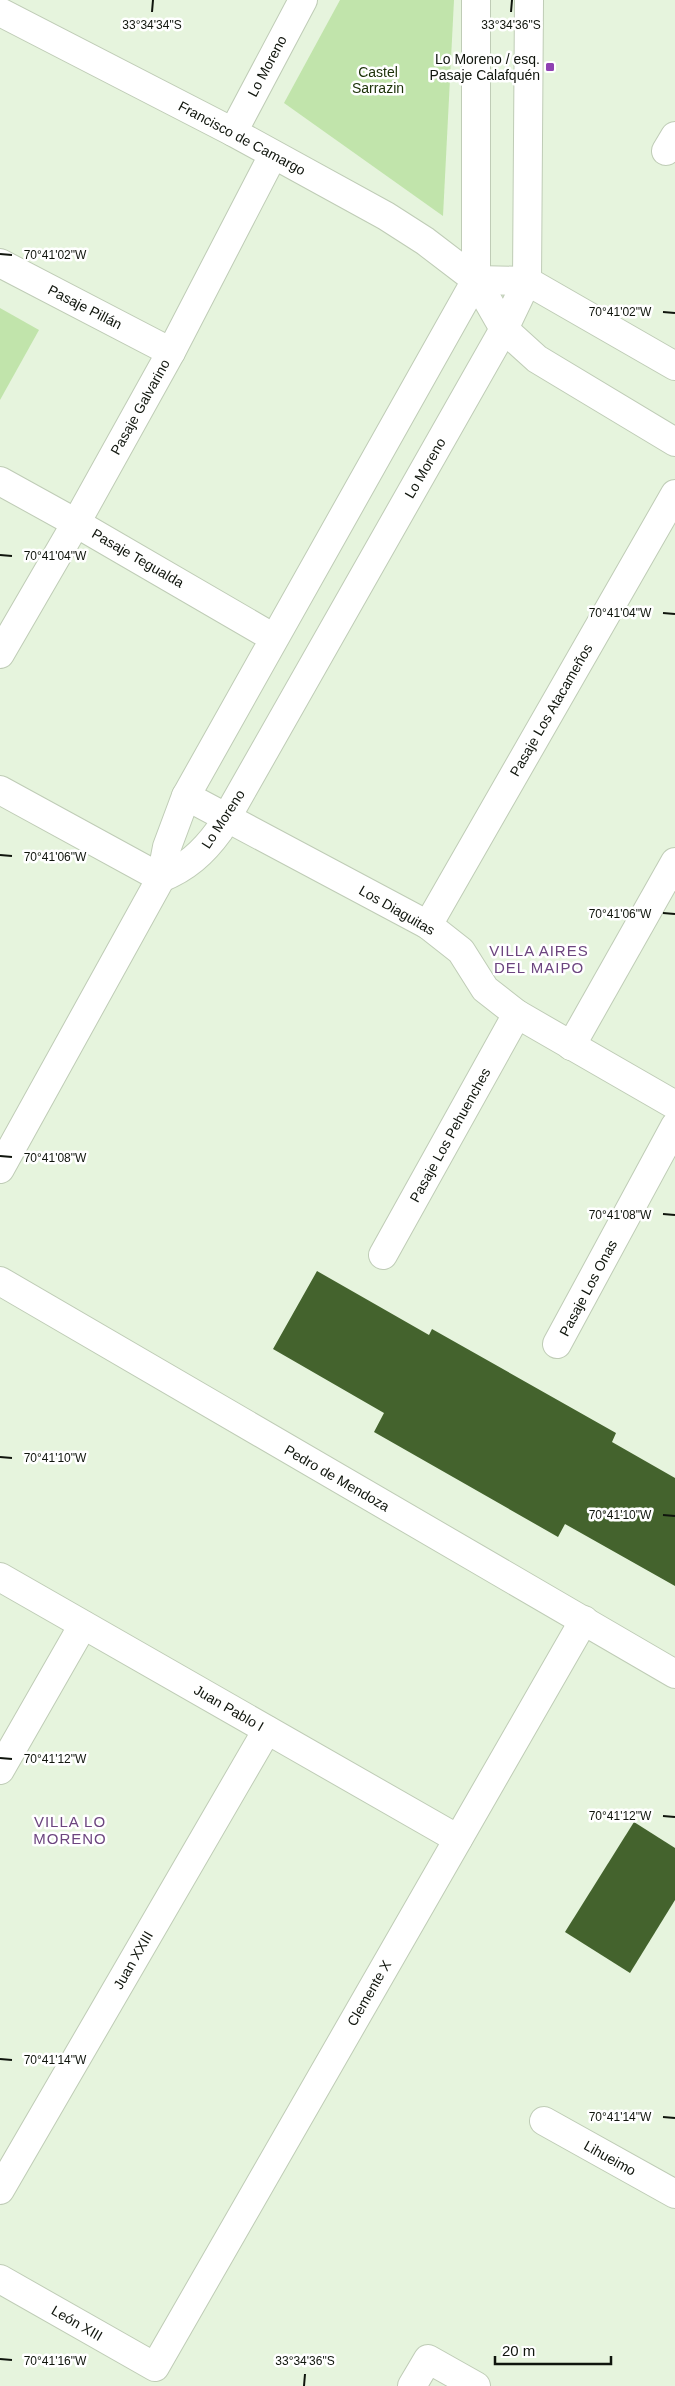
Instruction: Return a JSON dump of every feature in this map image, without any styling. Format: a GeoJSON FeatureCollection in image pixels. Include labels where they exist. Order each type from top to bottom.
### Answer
{"type":"FeatureCollection","features":[{"type":"Feature","properties":{"kind":"street","name":"Lo Moreno"},"geometry":{"type":"LineString","coordinates":[[232,132],[302,0]]}},
{"type":"Feature","properties":{"kind":"street"},"geometry":{"type":"LineString","coordinates":[[0,1170],[161,878],[167,847],[186,796],[476,280],[476,0]]}},
{"type":"Feature","properties":{"kind":"street","name":"Lo Moreno"},"geometry":{"type":"LineString","coordinates":[[161,878],[178,871],[208,846],[226,817],[504,329],[527,281],[529,0]]}},
{"type":"Feature","properties":{"kind":"street","name":"Francisco de Camargo"},"geometry":{"type":"LineString","coordinates":[[0,12],[232,132],[386,216],[425,241],[476,280],[504,329],[537,359],[675,442]]}},
{"type":"Feature","properties":{"kind":"street","name":"Pasaje Galvarino"},"geometry":{"type":"LineString","coordinates":[[0,654],[171,352],[273,155]]}},
{"type":"Feature","properties":{"kind":"street","name":"Pasaje Pillán"},"geometry":{"type":"LineString","coordinates":[[0,263],[171,352]]}},
{"type":"Feature","properties":{"kind":"street"},"geometry":{"type":"LineString","coordinates":[[476,280],[527,281],[675,366]]}},
{"type":"Feature","properties":{"kind":"street","name":"Pasaje Tegualda"},"geometry":{"type":"LineString","coordinates":[[0,481],[76,522],[274,638]]}},
{"type":"Feature","properties":{"kind":"street","name":"Pasaje Los Atacameños"},"geometry":{"type":"LineString","coordinates":[[428,925],[675,494]]}},
{"type":"Feature","properties":{"kind":"street"},"geometry":{"type":"LineString","coordinates":[[0,790],[161,878]]}},
{"type":"Feature","properties":{"kind":"street","name":"Los Diaguitas"},"geometry":{"type":"LineString","coordinates":[[186,796],[428,925],[461,952],[486,989],[517,1014],[675,1105]]}},
{"type":"Feature","properties":{"kind":"street"},"geometry":{"type":"LineString","coordinates":[[571,1046],[675,862]]}},
{"type":"Feature","properties":{"kind":"street","name":"Pasaje Los Pehuenches"},"geometry":{"type":"LineString","coordinates":[[383,1255],[517,1014]]}},
{"type":"Feature","properties":{"kind":"street","name":"Pasaje Los Onas"},"geometry":{"type":"LineString","coordinates":[[557,1344],[675,1126]]}},
{"type":"Feature","properties":{"kind":"street","name":"Pedro de Mendoza"},"geometry":{"type":"LineString","coordinates":[[0,1281],[675,1674]]}},
{"type":"Feature","properties":{"kind":"street","name":"Juan Pablo I"},"geometry":{"type":"LineString","coordinates":[[0,1578],[458,1839]]}},
{"type":"Feature","properties":{"kind":"street","name":"Clemente X"},"geometry":{"type":"LineString","coordinates":[[155,2366],[584,1620]]}},
{"type":"Feature","properties":{"kind":"street"},"geometry":{"type":"LineString","coordinates":[[0,1770],[83,1625]]}},
{"type":"Feature","properties":{"kind":"street","name":"Juan XXIII"},"geometry":{"type":"LineString","coordinates":[[0,2190],[267,1730]]}},
{"type":"Feature","properties":{"kind":"street","name":"Lihueimo"},"geometry":{"type":"LineString","coordinates":[[544,2121],[675,2194]]}},
{"type":"Feature","properties":{"kind":"street","name":"León XIII"},"geometry":{"type":"LineString","coordinates":[[0,2279],[155,2366]]}},
{"type":"Feature","properties":{"kind":"street"},"geometry":{"type":"LineString","coordinates":[[412,2386],[428,2358],[476,2386]]}},
{"type":"Feature","properties":{"kind":"green space","name":"Castel Sarrazin"},"geometry":{"type":"Polygon","coordinates":[[[340,0],[454,0],[443,216],[284,103],[340,0]]]}},
{"type":"Feature","properties":{"kind":"green space"},"geometry":{"type":"Polygon","coordinates":[[[0,308],[39,330],[0,400],[0,308]]]}},
{"type":"Feature","properties":{"kind":"building"},"geometry":{"type":"Polygon","coordinates":[[[317,1271],[429,1335],[432,1329],[616,1433],[612,1442],[675,1478],[675,1586],[565,1524],[558,1537],[374,1432],[384,1413],[273,1349],[317,1271]]]}},
{"type":"Feature","properties":{"kind":"building"},"geometry":{"type":"Polygon","coordinates":[[[634,1822],[675,1848],[675,1900],[630,1973],[565,1932],[634,1822]]]}},
{"type":"Feature","properties":{"kind":"place","name":"Lo Moreno / esq. Pasaje Calafquén"},"geometry":{"type":"Point","coordinates":[550,67]}},
{"type":"Feature","properties":{"kind":"district","name":"VILLA AIRES DEL MAIPO"},"geometry":{"type":"Point","coordinates":[539,958]}},
{"type":"Feature","properties":{"kind":"district","name":"VILLA LO MORENO"},"geometry":{"type":"Point","coordinates":[70,1830]}}]}
